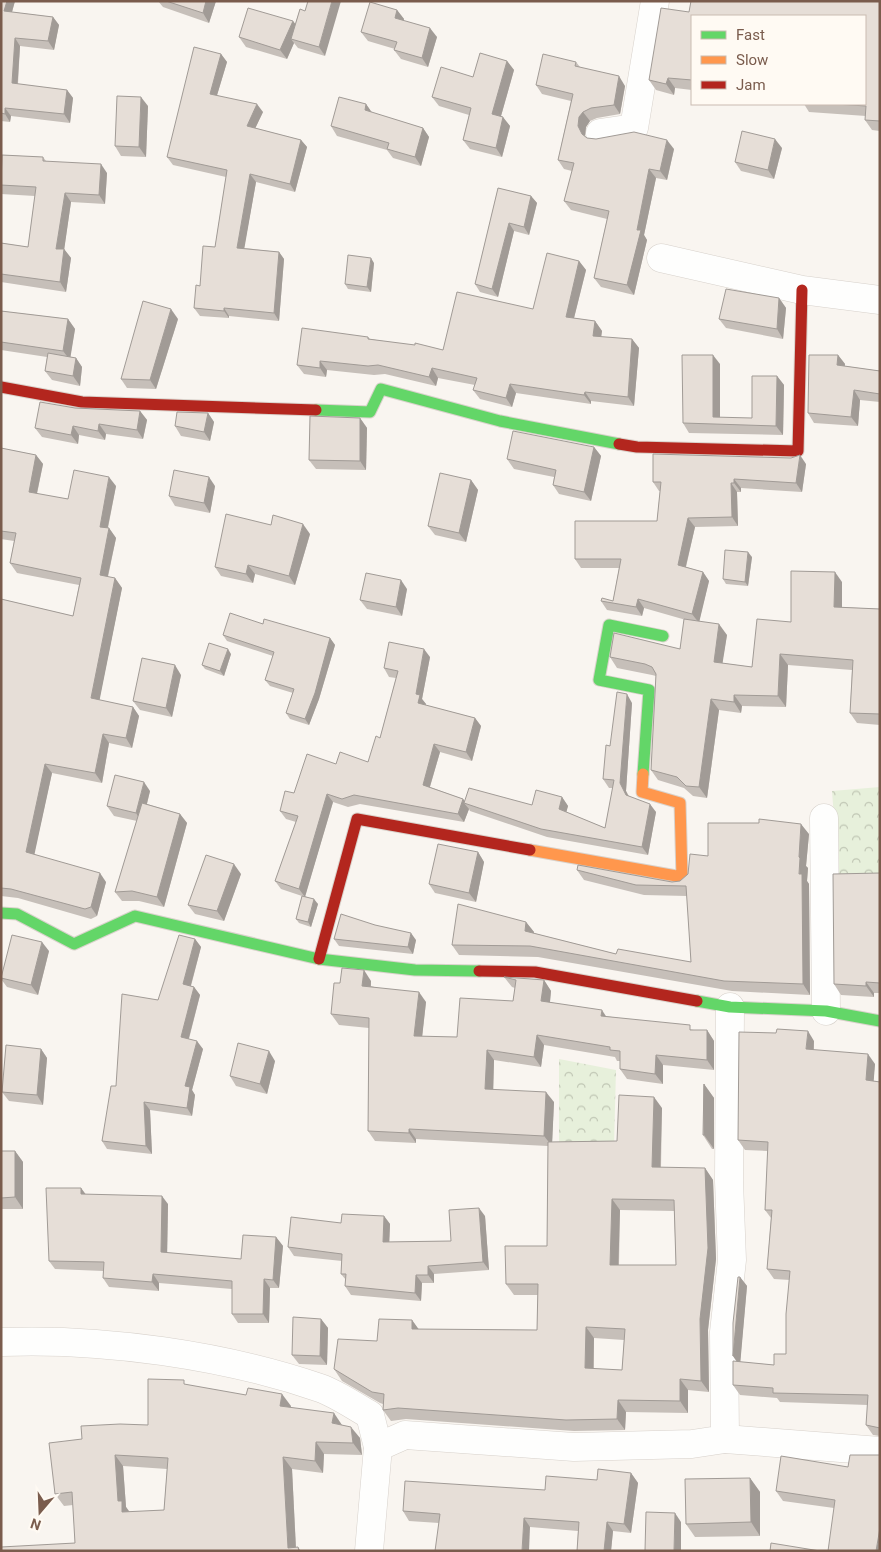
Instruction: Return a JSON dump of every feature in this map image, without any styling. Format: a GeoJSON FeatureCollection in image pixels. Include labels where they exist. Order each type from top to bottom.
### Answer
{"type":"FeatureCollection","features":[{"type":"Feature","properties":{"kind":"street"},"geometry":{"type":"LineString","coordinates":[[600,133],[634,128],[655,1]]}},
{"type":"Feature","properties":{"kind":"street"},"geometry":{"type":"LineString","coordinates":[[661,258],[802,290],[880,300]]}},
{"type":"Feature","properties":{"kind":"street"},"geometry":{"type":"LineString","coordinates":[[1,387],[82,402],[370,412],[381,389],[500,421],[637,446],[798,451],[802,290]]}},
{"type":"Feature","properties":{"kind":"street"},"geometry":{"type":"LineString","coordinates":[[319,959],[357,819],[682,877],[680,803],[642,792],[649,690],[599,680],[609,625],[663,636]]}},
{"type":"Feature","properties":{"kind":"street"},"geometry":{"type":"LineString","coordinates":[[824,818],[826,1011]]}},
{"type":"Feature","properties":{"kind":"street"},"geometry":{"type":"LineString","coordinates":[[1,913],[17,914],[74,944],[135,916],[319,959],[415,970],[535,972],[730,1007],[826,1011],[880,1021]]}},
{"type":"Feature","properties":{"kind":"street"},"geometry":{"type":"LineString","coordinates":[[725,1439],[724,1332],[732,1260],[730,1007]]}},
{"type":"Feature","properties":{"kind":"street"},"geometry":{"type":"LineString","coordinates":[[1,1342],[138,1347],[242,1366],[321,1389],[370,1414],[378,1447],[370,1551]]}},
{"type":"Feature","properties":{"kind":"street"},"geometry":{"type":"LineString","coordinates":[[378,1447],[405,1435],[574,1447],[692,1444],[725,1439],[880,1451]]}},
{"type":"Feature","properties":{"kind":"green space"},"geometry":{"type":"Polygon","coordinates":[[[880,787],[880,874],[839,884],[832,791],[880,787]]]}},
{"type":"Feature","properties":{"kind":"green space"},"geometry":{"type":"Polygon","coordinates":[[[559,1059],[616,1070],[614,1146],[559,1146],[559,1059]]]}},
{"type":"Feature","properties":{"kind":"building"},"geometry":{"type":"Polygon","coordinates":[[[1,1],[7,1],[4,11],[53,17],[48,41],[15,38],[12,83],[67,90],[64,114],[5,108],[5,114],[1,113],[1,1]]]}},
{"type":"Feature","properties":{"kind":"building"},"geometry":{"type":"Polygon","coordinates":[[[166,1],[206,1],[203,13],[166,1]]]}},
{"type":"Feature","properties":{"kind":"building"},"geometry":{"type":"Polygon","coordinates":[[[308,1],[332,1],[319,47],[291,39],[300,9],[305,11],[308,1]]]}},
{"type":"Feature","properties":{"kind":"building"},"geometry":{"type":"Polygon","coordinates":[[[691,1],[880,1],[880,121],[865,120],[866,106],[850,105],[866,105],[866,15],[691,15],[691,80],[668,78],[666,84],[649,80],[661,8],[689,12],[691,1]]]}},
{"type":"Feature","properties":{"kind":"building"},"geometry":{"type":"Polygon","coordinates":[[[370,2],[397,10],[395,18],[430,28],[422,58],[394,50],[397,42],[361,32],[370,2]]]}},
{"type":"Feature","properties":{"kind":"building"},"geometry":{"type":"Polygon","coordinates":[[[248,8],[293,21],[280,50],[239,37],[248,8]]]}},
{"type":"Feature","properties":{"kind":"building"},"geometry":{"type":"Polygon","coordinates":[[[194,47],[221,54],[210,94],[257,104],[247,126],[301,140],[290,184],[250,174],[237,248],[279,252],[274,313],[224,308],[224,311],[194,308],[196,285],[200,286],[203,246],[215,247],[227,170],[167,157],[194,47]]]}},
{"type":"Feature","properties":{"kind":"building"},"geometry":{"type":"Polygon","coordinates":[[[480,53],[507,61],[492,114],[503,117],[496,148],[463,140],[471,108],[432,97],[441,67],[473,77],[480,53]]]}},
{"type":"Feature","properties":{"kind":"building"},"geometry":{"type":"Polygon","coordinates":[[[543,54],[576,62],[575,66],[619,76],[614,105],[591,108],[583,112],[579,117],[578,126],[582,134],[587,138],[596,139],[634,132],[667,140],[660,171],[649,169],[637,230],[641,230],[627,285],[594,278],[609,211],[564,201],[574,163],[558,160],[573,94],[536,85],[543,54]]]}},
{"type":"Feature","properties":{"kind":"building"},"geometry":{"type":"Polygon","coordinates":[[[117,96],[141,97],[139,147],[115,146],[117,96]]]}},
{"type":"Feature","properties":{"kind":"building"},"geometry":{"type":"Polygon","coordinates":[[[339,97],[366,104],[365,110],[423,128],[415,157],[387,149],[389,143],[331,126],[339,97]]]}},
{"type":"Feature","properties":{"kind":"building"},"geometry":{"type":"Polygon","coordinates":[[[742,131],[775,139],[768,170],[735,162],[742,131]]]}},
{"type":"Feature","properties":{"kind":"building"},"geometry":{"type":"Polygon","coordinates":[[[2,155],[43,157],[43,161],[101,164],[99,195],[65,193],[56,249],[64,249],[60,282],[1,274],[1,243],[28,247],[36,187],[1,185],[2,155]]]}},
{"type":"Feature","properties":{"kind":"building"},"geometry":{"type":"Polygon","coordinates":[[[498,188],[531,196],[524,227],[509,223],[492,289],[475,284],[498,188]]]}},
{"type":"Feature","properties":{"kind":"building"},"geometry":{"type":"Polygon","coordinates":[[[547,253],[579,261],[566,317],[595,321],[593,336],[632,339],[628,397],[585,392],[584,395],[510,384],[506,398],[473,390],[477,378],[432,368],[429,377],[378,365],[368,366],[320,361],[320,368],[297,365],[302,328],[368,337],[368,339],[415,345],[415,343],[443,350],[457,292],[533,309],[547,253]]]}},
{"type":"Feature","properties":{"kind":"building"},"geometry":{"type":"Polygon","coordinates":[[[348,255],[371,258],[367,287],[345,284],[348,255]]]}},
{"type":"Feature","properties":{"kind":"building"},"geometry":{"type":"Polygon","coordinates":[[[726,289],[779,298],[777,329],[719,319],[726,289]]]}},
{"type":"Feature","properties":{"kind":"building"},"geometry":{"type":"Polygon","coordinates":[[[143,301],[171,309],[150,380],[121,379],[143,301]]]}},
{"type":"Feature","properties":{"kind":"building"},"geometry":{"type":"Polygon","coordinates":[[[1,311],[68,319],[63,351],[1,342],[1,311]]]}},
{"type":"Feature","properties":{"kind":"building"},"geometry":{"type":"Polygon","coordinates":[[[48,353],[76,358],[73,376],[45,371],[48,353]]]}},
{"type":"Feature","properties":{"kind":"building"},"geometry":{"type":"Polygon","coordinates":[[[682,355],[713,355],[713,417],[752,418],[752,376],[777,376],[776,426],[683,423],[682,355]]]}},
{"type":"Feature","properties":{"kind":"building"},"geometry":{"type":"Polygon","coordinates":[[[809,355],[838,355],[837,365],[880,371],[880,394],[854,390],[851,417],[808,413],[809,355]]]}},
{"type":"Feature","properties":{"kind":"building"},"geometry":{"type":"Polygon","coordinates":[[[40,402],[75,408],[140,411],[137,430],[99,424],[98,431],[73,426],[71,435],[35,428],[40,402]]]}},
{"type":"Feature","properties":{"kind":"building"},"geometry":{"type":"Polygon","coordinates":[[[177,412],[208,413],[204,432],[175,426],[177,412]]]}},
{"type":"Feature","properties":{"kind":"building"},"geometry":{"type":"Polygon","coordinates":[[[310,416],[360,418],[360,461],[309,460],[310,416]]]}},
{"type":"Feature","properties":{"kind":"building"},"geometry":{"type":"Polygon","coordinates":[[[513,431],[594,447],[584,492],[553,485],[556,470],[507,459],[513,431]]]}},
{"type":"Feature","properties":{"kind":"building"},"geometry":{"type":"Polygon","coordinates":[[[1,448],[36,455],[29,492],[68,499],[74,470],[109,477],[100,527],[109,528],[100,575],[115,578],[91,698],[133,707],[126,738],[103,734],[95,773],[45,764],[26,852],[100,873],[91,907],[85,909],[1,888],[1,599],[73,616],[81,578],[10,563],[16,533],[1,531],[1,448]]]}},
{"type":"Feature","properties":{"kind":"building"},"geometry":{"type":"Polygon","coordinates":[[[653,454],[791,458],[800,455],[796,483],[734,479],[734,483],[731,483],[732,517],[688,518],[678,565],[703,572],[692,614],[638,599],[636,607],[601,601],[602,598],[613,601],[621,559],[575,559],[575,521],[657,521],[661,482],[653,482],[653,454]]]}},
{"type":"Feature","properties":{"kind":"building"},"geometry":{"type":"Polygon","coordinates":[[[174,470],[209,477],[204,503],[169,496],[174,470]]]}},
{"type":"Feature","properties":{"kind":"building"},"geometry":{"type":"Polygon","coordinates":[[[440,473],[471,480],[459,533],[428,526],[440,473]]]}},
{"type":"Feature","properties":{"kind":"building"},"geometry":{"type":"Polygon","coordinates":[[[226,514],[271,525],[273,515],[303,524],[289,576],[248,565],[246,574],[215,567],[226,514]]]}},
{"type":"Feature","properties":{"kind":"building"},"geometry":{"type":"Polygon","coordinates":[[[725,550],[748,552],[745,582],[723,579],[725,550]]]}},
{"type":"Feature","properties":{"kind":"building"},"geometry":{"type":"Polygon","coordinates":[[[791,571],[835,572],[834,607],[880,609],[880,714],[850,713],[853,660],[780,654],[778,696],[734,695],[734,702],[711,699],[699,787],[686,786],[677,777],[651,770],[656,674],[652,667],[645,664],[610,657],[614,633],[680,649],[684,619],[719,624],[714,662],[752,667],[757,619],[791,622],[791,571]]]}},
{"type":"Feature","properties":{"kind":"building"},"geometry":{"type":"Polygon","coordinates":[[[366,573],[401,580],[396,607],[360,600],[366,573]]]}},
{"type":"Feature","properties":{"kind":"building"},"geometry":{"type":"Polygon","coordinates":[[[230,613],[263,624],[264,619],[330,638],[315,693],[305,719],[286,713],[294,689],[265,680],[274,652],[223,635],[230,613]]]}},
{"type":"Feature","properties":{"kind":"building"},"geometry":{"type":"Polygon","coordinates":[[[389,642],[424,649],[416,694],[420,695],[418,703],[475,718],[466,752],[434,744],[423,785],[463,799],[458,814],[354,795],[342,799],[327,794],[299,889],[275,881],[298,816],[280,811],[285,791],[294,793],[307,754],[336,764],[340,752],[368,762],[376,736],[380,738],[398,671],[384,668],[389,642]]]}},
{"type":"Feature","properties":{"kind":"building"},"geometry":{"type":"Polygon","coordinates":[[[209,643],[228,649],[220,671],[202,665],[209,643]]]}},
{"type":"Feature","properties":{"kind":"building"},"geometry":{"type":"Polygon","coordinates":[[[142,658],[175,665],[166,708],[133,701],[142,658]]]}},
{"type":"Feature","properties":{"kind":"building"},"geometry":{"type":"Polygon","coordinates":[[[617,692],[627,694],[620,783],[626,795],[650,804],[642,847],[541,829],[464,803],[469,788],[532,805],[536,790],[562,797],[559,809],[605,828],[614,780],[603,779],[606,745],[610,746],[617,692]]]}},
{"type":"Feature","properties":{"kind":"building"},"geometry":{"type":"Polygon","coordinates":[[[115,775],[144,782],[136,813],[107,806],[115,775]]]}},
{"type":"Feature","properties":{"kind":"building"},"geometry":{"type":"Polygon","coordinates":[[[142,803],[180,814],[157,897],[132,891],[115,892],[142,803]]]}},
{"type":"Feature","properties":{"kind":"building"},"geometry":{"type":"Polygon","coordinates":[[[759,819],[801,824],[799,874],[802,874],[803,984],[724,981],[530,946],[452,945],[458,904],[526,922],[525,931],[616,954],[618,949],[691,962],[686,886],[636,885],[577,870],[578,865],[672,882],[680,881],[688,874],[690,854],[708,856],[708,823],[759,823],[759,819]]]}},
{"type":"Feature","properties":{"kind":"building"},"geometry":{"type":"Polygon","coordinates":[[[438,844],[478,852],[469,893],[429,884],[438,844]]]}},
{"type":"Feature","properties":{"kind":"building"},"geometry":{"type":"Polygon","coordinates":[[[206,855],[234,864],[217,911],[188,905],[206,855]]]}},
{"type":"Feature","properties":{"kind":"building"},"geometry":{"type":"Polygon","coordinates":[[[880,873],[880,983],[866,982],[866,986],[834,984],[833,874],[880,873]]]}},
{"type":"Feature","properties":{"kind":"building"},"geometry":{"type":"Polygon","coordinates":[[[302,896],[314,899],[308,922],[296,919],[302,896]]]}},
{"type":"Feature","properties":{"kind":"building"},"geometry":{"type":"Polygon","coordinates":[[[341,914],[375,925],[411,933],[408,947],[334,939],[341,914]]]}},
{"type":"Feature","properties":{"kind":"building"},"geometry":{"type":"Polygon","coordinates":[[[12,935],[42,942],[31,985],[1,978],[12,935]]]}},
{"type":"Feature","properties":{"kind":"building"},"geometry":{"type":"Polygon","coordinates":[[[179,935],[195,939],[183,984],[194,987],[181,1037],[197,1041],[185,1086],[190,1087],[187,1108],[144,1102],[146,1146],[102,1141],[111,1086],[116,1086],[122,994],[158,1000],[179,935]]]}},
{"type":"Feature","properties":{"kind":"building"},"geometry":{"type":"Polygon","coordinates":[[[342,968],[364,970],[362,986],[419,992],[414,1036],[457,1037],[460,998],[513,1001],[516,980],[504,977],[544,980],[541,1001],[602,1010],[601,1016],[690,1025],[690,1030],[707,1030],[707,1060],[656,1055],[655,1074],[620,1069],[620,1051],[610,1050],[610,1047],[537,1035],[534,1057],[487,1050],[485,1089],[546,1092],[544,1136],[409,1129],[409,1133],[368,1131],[369,1018],[331,1014],[334,983],[340,983],[342,968]]]}},
{"type":"Feature","properties":{"kind":"building"},"geometry":{"type":"Polygon","coordinates":[[[777,1029],[808,1031],[806,1049],[868,1054],[866,1080],[880,1082],[880,1428],[866,1425],[868,1395],[773,1393],[773,1388],[733,1385],[733,1361],[774,1365],[774,1354],[786,1354],[786,1314],[790,1271],[767,1269],[772,1210],[765,1210],[768,1142],[738,1140],[739,1032],[776,1033],[777,1029]]]}},
{"type":"Feature","properties":{"kind":"building"},"geometry":{"type":"Polygon","coordinates":[[[238,1043],[269,1051],[260,1084],[230,1076],[238,1043]]]}},
{"type":"Feature","properties":{"kind":"building"},"geometry":{"type":"Polygon","coordinates":[[[6,1045],[41,1049],[37,1095],[2,1092],[6,1045]]]}},
{"type":"Feature","properties":{"kind":"building"},"geometry":{"type":"Polygon","coordinates":[[[704,1084],[704,1135],[703,1135],[704,1084]]]}},
{"type":"Feature","properties":{"kind":"building"},"geometry":{"type":"Polygon","coordinates":[[[619,1095],[654,1097],[652,1167],[705,1168],[708,1248],[700,1319],[701,1381],[680,1379],[680,1401],[618,1400],[617,1419],[566,1420],[398,1408],[383,1410],[384,1394],[372,1392],[334,1369],[338,1339],[377,1341],[379,1319],[412,1320],[412,1329],[537,1330],[538,1284],[506,1284],[505,1246],[547,1246],[548,1142],[617,1141],[619,1095]],[[612,1199],[610,1265],[676,1265],[674,1200],[612,1199]],[[586,1327],[585,1368],[622,1370],[625,1329],[586,1327]]]}},
{"type":"Feature","properties":{"kind":"building"},"geometry":{"type":"Polygon","coordinates":[[[1,1151],[15,1151],[15,1197],[1,1198],[1,1151]]]}},
{"type":"Feature","properties":{"kind":"building"},"geometry":{"type":"Polygon","coordinates":[[[46,1188],[81,1188],[81,1194],[162,1196],[161,1252],[241,1259],[243,1235],[276,1237],[273,1280],[264,1279],[263,1314],[232,1314],[232,1281],[153,1274],[152,1282],[103,1278],[104,1262],[49,1261],[46,1188]]]}},
{"type":"Feature","properties":{"kind":"building"},"geometry":{"type":"Polygon","coordinates":[[[479,1208],[483,1262],[428,1266],[428,1275],[416,1275],[415,1293],[345,1286],[346,1274],[341,1274],[342,1254],[288,1247],[291,1217],[341,1223],[342,1214],[384,1216],[383,1242],[451,1241],[449,1210],[479,1208]]]}},
{"type":"Feature","properties":{"kind":"building"},"geometry":{"type":"Polygon","coordinates":[[[738,1277],[740,1277],[733,1356],[733,1323],[738,1277]]]}},
{"type":"Feature","properties":{"kind":"building"},"geometry":{"type":"Polygon","coordinates":[[[293,1317],[321,1319],[320,1356],[292,1355],[293,1317]]]}},
{"type":"Feature","properties":{"kind":"building"},"geometry":{"type":"Polygon","coordinates":[[[148,1379],[184,1380],[184,1384],[246,1395],[248,1388],[282,1394],[280,1406],[334,1413],[332,1423],[351,1427],[353,1443],[316,1442],[315,1461],[283,1457],[288,1548],[298,1547],[299,1551],[1,1551],[1,1547],[75,1543],[72,1492],[55,1494],[49,1443],[82,1439],[81,1426],[148,1425],[148,1379]],[[115,1455],[118,1501],[122,1501],[122,1512],[164,1510],[168,1458],[115,1455]]]}},
{"type":"Feature","properties":{"kind":"building"},"geometry":{"type":"Polygon","coordinates":[[[850,1455],[880,1455],[880,1528],[876,1551],[828,1551],[835,1500],[776,1491],[781,1456],[848,1467],[850,1455]]]}},
{"type":"Feature","properties":{"kind":"building"},"geometry":{"type":"Polygon","coordinates":[[[598,1469],[631,1473],[624,1524],[607,1522],[604,1551],[577,1551],[579,1522],[524,1518],[522,1551],[435,1551],[440,1514],[403,1511],[405,1481],[545,1490],[546,1476],[597,1480],[598,1469]]]}},
{"type":"Feature","properties":{"kind":"building"},"geometry":{"type":"Polygon","coordinates":[[[750,1478],[751,1522],[686,1524],[685,1479],[750,1478]]]}},
{"type":"Feature","properties":{"kind":"building"},"geometry":{"type":"Polygon","coordinates":[[[646,1512],[675,1513],[674,1551],[645,1551],[646,1512]]]}},
{"type":"Feature","properties":{"kind":"building"},"geometry":{"type":"Polygon","coordinates":[[[771,1543],[820,1551],[770,1551],[771,1543]]]}},
{"type":"Feature","properties":{"kind":"traffic: fast"},"geometry":{"type":"LineString","coordinates":[[316,410],[370,412],[381,389],[500,421],[619,444]]}},
{"type":"Feature","properties":{"kind":"traffic: fast"},"geometry":{"type":"LineString","coordinates":[[643,774],[649,690],[599,680],[609,625],[663,636]]}},
{"type":"Feature","properties":{"kind":"traffic: fast"},"geometry":{"type":"LineString","coordinates":[[1,913],[17,914],[74,944],[135,916],[319,959],[415,970],[479,971]]}},
{"type":"Feature","properties":{"kind":"traffic: fast"},"geometry":{"type":"LineString","coordinates":[[697,1001],[730,1007],[826,1011],[880,1021]]}},
{"type":"Feature","properties":{"kind":"traffic: slow"},"geometry":{"type":"LineString","coordinates":[[530,850],[682,877],[680,803],[642,792],[643,774]]}},
{"type":"Feature","properties":{"kind":"traffic: jam"},"geometry":{"type":"LineString","coordinates":[[619,444],[637,447],[798,451],[802,290]]}},
{"type":"Feature","properties":{"kind":"traffic: jam"},"geometry":{"type":"LineString","coordinates":[[1,387],[82,402],[316,410]]}},
{"type":"Feature","properties":{"kind":"traffic: jam"},"geometry":{"type":"LineString","coordinates":[[319,959],[357,819],[530,850]]}},
{"type":"Feature","properties":{"kind":"traffic: jam"},"geometry":{"type":"LineString","coordinates":[[479,971],[535,972],[697,1001]]}}]}
